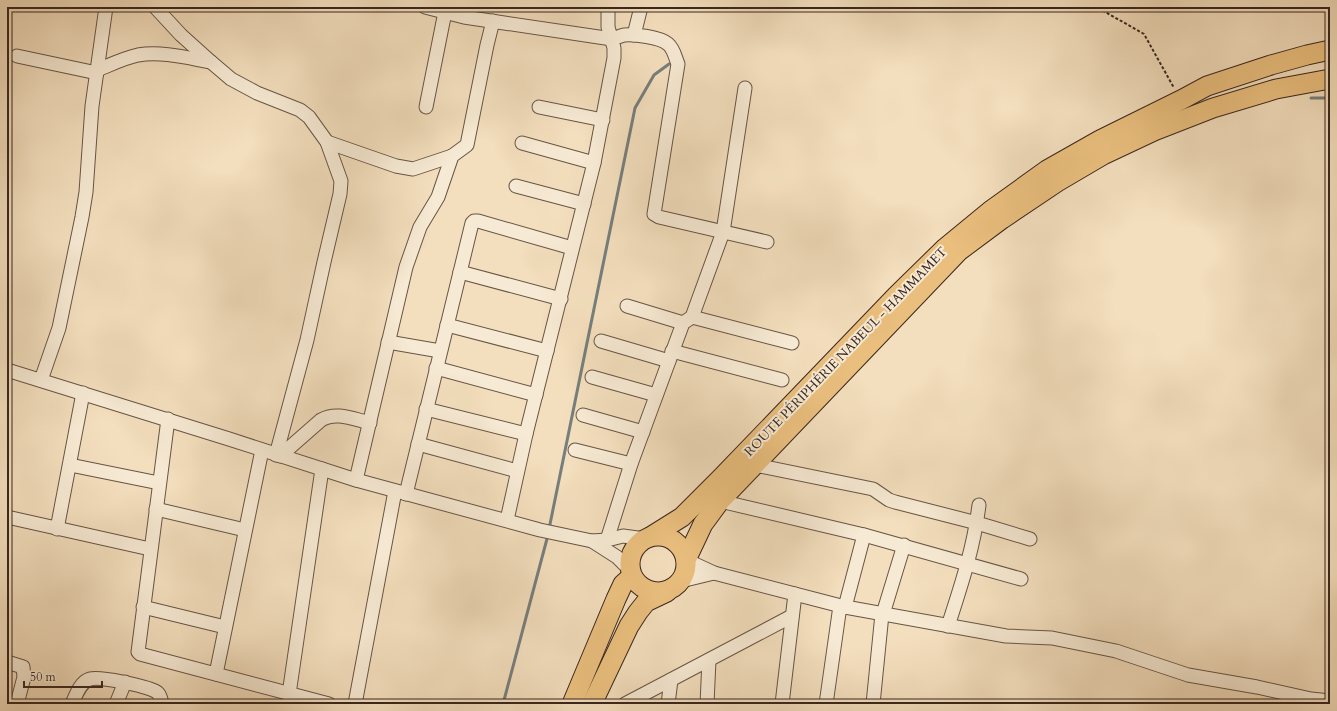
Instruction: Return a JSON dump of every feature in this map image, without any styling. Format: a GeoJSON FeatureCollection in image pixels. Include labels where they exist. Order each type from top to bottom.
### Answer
{"type":"FeatureCollection","features":[{"type":"Feature","properties":{"kind":"highway","name":"ROUTE PÉRIPHÉRIE NABEUL - HAMMAMET"},"geometry":{"type":"LineString","coordinates":[[648,538],[682,517],[896,296],[945,248],[990,211],[1047,170],[1100,140],[1207,86],[1271,64],[1307,54],[1330,50]]}},
{"type":"Feature","properties":{"kind":"highway","name":"ROUTE PÉRIPHÉRIE NABEUL - HAMMAMET"},"geometry":{"type":"LineString","coordinates":[[686,560],[703,524],[720,502],[959,251],[1014,210],[1057,182],[1103,155],[1154,131],[1213,108],[1276,89],[1330,79]]}},
{"type":"Feature","properties":{"kind":"highway"},"geometry":{"type":"LineString","coordinates":[[592,704],[629,626],[638,612],[646,602],[676,585],[684,575],[686,560],[683,551],[677,543],[669,538],[660,536],[648,538],[638,544],[632,551],[629,560],[631,573],[636,584],[653,592],[662,592],[676,585]]}},
{"type":"Feature","properties":{"kind":"highway"},"geometry":{"type":"LineString","coordinates":[[572,704],[616,599],[623,584],[631,573]]}},
{"type":"Feature","properties":{"kind":"street"},"geometry":{"type":"LineString","coordinates":[[41,380],[59,328],[82,217],[86,192],[92,106],[106,7]]}},
{"type":"Feature","properties":{"kind":"street"},"geometry":{"type":"LineString","coordinates":[[154,7],[181,35],[231,78],[257,93],[300,110],[308,117],[327,142],[340,181],[340,194],[307,340],[278,455]]}},
{"type":"Feature","properties":{"kind":"street"},"geometry":{"type":"LineString","coordinates":[[425,7],[464,17],[612,39],[623,35],[634,35],[667,43],[673,50],[678,64],[654,214],[659,217],[767,242]]}},
{"type":"Feature","properties":{"kind":"street"},"geometry":{"type":"LineString","coordinates":[[507,520],[517,471],[561,299],[603,120],[614,58],[614,48],[608,27],[608,7]]}},
{"type":"Feature","properties":{"kind":"street"},"geometry":{"type":"LineString","coordinates":[[634,35],[641,7]]}},
{"type":"Feature","properties":{"kind":"street"},"geometry":{"type":"LineString","coordinates":[[426,107],[445,12]]}},
{"type":"Feature","properties":{"kind":"street"},"geometry":{"type":"LineString","coordinates":[[327,142],[396,166],[413,169],[452,156],[467,145],[493,21]]}},
{"type":"Feature","properties":{"kind":"street"},"geometry":{"type":"LineString","coordinates":[[17,56],[97,71],[138,55],[152,54],[176,56],[211,62]]}},
{"type":"Feature","properties":{"kind":"street"},"geometry":{"type":"LineString","coordinates":[[607,540],[631,464],[656,395],[723,232],[745,88]]}},
{"type":"Feature","properties":{"kind":"street"},"geometry":{"type":"LineString","coordinates":[[539,107],[603,120]]}},
{"type":"Feature","properties":{"kind":"street"},"geometry":{"type":"LineString","coordinates":[[522,143],[594,163]]}},
{"type":"Feature","properties":{"kind":"street"},"geometry":{"type":"LineString","coordinates":[[356,480],[413,242],[438,197],[452,156]]}},
{"type":"Feature","properties":{"kind":"street"},"geometry":{"type":"LineString","coordinates":[[516,186],[584,204]]}},
{"type":"Feature","properties":{"kind":"street"},"geometry":{"type":"LineString","coordinates":[[355,704],[400,492],[418,444],[471,226],[474,221],[572,248]]}},
{"type":"Feature","properties":{"kind":"street"},"geometry":{"type":"LineString","coordinates":[[460,272],[561,299]]}},
{"type":"Feature","properties":{"kind":"street"},"geometry":{"type":"LineString","coordinates":[[627,306],[792,343]]}},
{"type":"Feature","properties":{"kind":"street"},"geometry":{"type":"LineString","coordinates":[[447,325],[547,351]]}},
{"type":"Feature","properties":{"kind":"street"},"geometry":{"type":"LineString","coordinates":[[601,341],[782,380]]}},
{"type":"Feature","properties":{"kind":"street"},"geometry":{"type":"LineString","coordinates":[[388,342],[440,351]]}},
{"type":"Feature","properties":{"kind":"street"},"geometry":{"type":"LineString","coordinates":[[436,368],[536,394]]}},
{"type":"Feature","properties":{"kind":"street"},"geometry":{"type":"LineString","coordinates":[[7,370],[84,393],[356,480],[540,530],[592,541],[607,540],[623,536],[648,538]]}},
{"type":"Feature","properties":{"kind":"street"},"geometry":{"type":"LineString","coordinates":[[592,377],[656,395]]}},
{"type":"Feature","properties":{"kind":"street"},"geometry":{"type":"LineString","coordinates":[[57,529],[84,393]]}},
{"type":"Feature","properties":{"kind":"street"},"geometry":{"type":"LineString","coordinates":[[426,410],[526,434]]}},
{"type":"Feature","properties":{"kind":"street"},"geometry":{"type":"LineString","coordinates":[[582,415],[643,432]]}},
{"type":"Feature","properties":{"kind":"street"},"geometry":{"type":"LineString","coordinates":[[278,455],[328,416],[340,416],[370,423]]}},
{"type":"Feature","properties":{"kind":"street"},"geometry":{"type":"LineString","coordinates":[[168,420],[150,549],[137,650],[138,653],[329,704]]}},
{"type":"Feature","properties":{"kind":"street"},"geometry":{"type":"LineString","coordinates":[[418,444],[517,471]]}},
{"type":"Feature","properties":{"kind":"street"},"geometry":{"type":"LineString","coordinates":[[216,674],[262,450]]}},
{"type":"Feature","properties":{"kind":"street"},"geometry":{"type":"LineString","coordinates":[[574,450],[631,464]]}},
{"type":"Feature","properties":{"kind":"street"},"geometry":{"type":"LineString","coordinates":[[70,465],[159,483]]}},
{"type":"Feature","properties":{"kind":"street"},"geometry":{"type":"LineString","coordinates":[[755,465],[873,489],[889,500],[895,502],[977,523],[1030,539]]}},
{"type":"Feature","properties":{"kind":"street"},"geometry":{"type":"LineString","coordinates":[[289,694],[322,469]]}},
{"type":"Feature","properties":{"kind":"street"},"geometry":{"type":"LineString","coordinates":[[720,502],[904,545],[1021,579]]}},
{"type":"Feature","properties":{"kind":"street"},"geometry":{"type":"LineString","coordinates":[[948,626],[968,563],[977,523],[979,505]]}},
{"type":"Feature","properties":{"kind":"street"},"geometry":{"type":"LineString","coordinates":[[156,509],[245,530]]}},
{"type":"Feature","properties":{"kind":"street"},"geometry":{"type":"LineString","coordinates":[[7,518],[150,549]]}},
{"type":"Feature","properties":{"kind":"street"},"geometry":{"type":"LineString","coordinates":[[826,704],[842,607],[864,535]]}},
{"type":"Feature","properties":{"kind":"street"},"geometry":{"type":"LineString","coordinates":[[592,541],[617,557],[631,573]]}},
{"type":"Feature","properties":{"kind":"street"},"geometry":{"type":"LineString","coordinates":[[873,704],[882,614],[904,545]]}},
{"type":"Feature","properties":{"kind":"street"},"geometry":{"type":"LineString","coordinates":[[686,560],[714,573],[842,607],[1006,636],[1052,638],[1116,651],[1188,675],[1257,687],[1311,699],[1330,701]]}},
{"type":"Feature","properties":{"kind":"street"},"geometry":{"type":"LineString","coordinates":[[676,585],[714,573]]}},
{"type":"Feature","properties":{"kind":"street"},"geometry":{"type":"LineString","coordinates":[[782,704],[795,594]]}},
{"type":"Feature","properties":{"kind":"street"},"geometry":{"type":"LineString","coordinates":[[143,607],[225,627]]}},
{"type":"Feature","properties":{"kind":"street"},"geometry":{"type":"LineString","coordinates":[[625,704],[792,616]]}},
{"type":"Feature","properties":{"kind":"street"},"geometry":{"type":"LineString","coordinates":[[707,704],[709,660]]}},
{"type":"Feature","properties":{"kind":"street"},"geometry":{"type":"LineString","coordinates":[[7,662],[23,667],[24,676],[17,704]]}},
{"type":"Feature","properties":{"kind":"street"},"geometry":{"type":"LineString","coordinates":[[72,704],[82,684],[89,679],[125,682],[155,691],[160,695],[162,704]]}},
{"type":"Feature","properties":{"kind":"street"},"geometry":{"type":"LineString","coordinates":[[668,704],[671,680]]}},
{"type":"Feature","properties":{"kind":"street"},"geometry":{"type":"LineString","coordinates":[[116,704],[125,682]]}},
{"type":"Feature","properties":{"kind":"path"},"geometry":{"type":"LineString","coordinates":[[1100,7],[1100,9],[1144,34],[1181,100]]}},
{"type":"Feature","properties":{"kind":"waterway"},"geometry":{"type":"LineString","coordinates":[[549,529],[635,108],[654,75],[669,64]]}},
{"type":"Feature","properties":{"kind":"waterway"},"geometry":{"type":"LineString","coordinates":[[1311,98],[1330,98]]}},
{"type":"Feature","properties":{"kind":"waterway"},"geometry":{"type":"LineString","coordinates":[[503,704],[548,535]]}}]}
